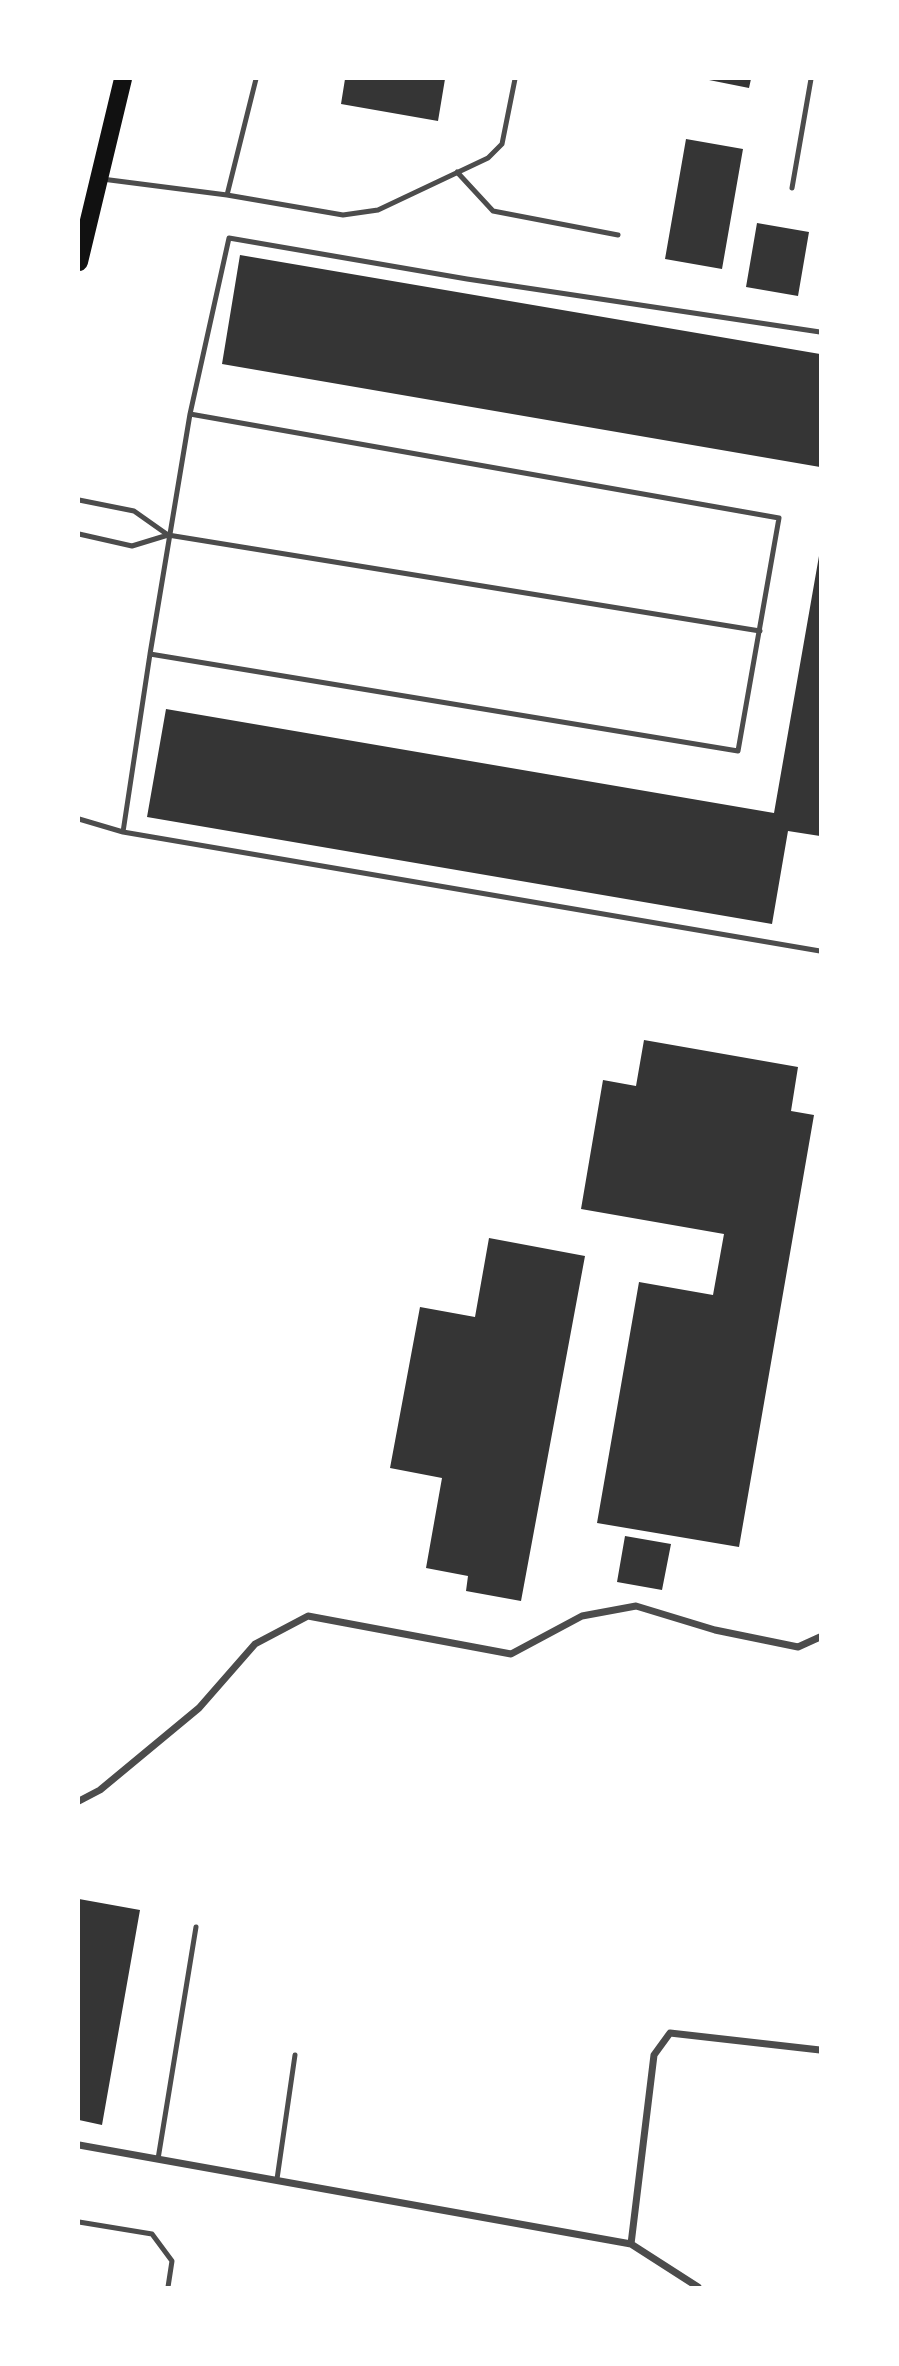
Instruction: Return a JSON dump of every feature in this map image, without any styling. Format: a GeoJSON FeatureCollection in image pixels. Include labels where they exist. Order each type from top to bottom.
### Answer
{"type":"FeatureCollection","features":[{"type":"Feature","properties":{"kind":"main road"},"geometry":{"type":"LineString","coordinates":[[79,262],[122,79]]}},
{"type":"Feature","properties":{"kind":"street"},"geometry":{"type":"LineString","coordinates":[[79,1801],[100,1790],[199,1708],[255,1644],[308,1616],[511,1654],[582,1616],[636,1606],[715,1630],[798,1647],[820,1637]]}},
{"type":"Feature","properties":{"kind":"street"},"geometry":{"type":"LineString","coordinates":[[631,2244],[654,2055],[670,2033],[820,2050]]}},
{"type":"Feature","properties":{"kind":"street"},"geometry":{"type":"LineString","coordinates":[[79,2145],[631,2244],[698,2287]]}},
{"type":"Feature","properties":{"kind":"lane"},"geometry":{"type":"LineString","coordinates":[[227,195],[256,79]]}},
{"type":"Feature","properties":{"kind":"lane"},"geometry":{"type":"LineString","coordinates":[[97,178],[227,195],[343,215],[378,210],[488,158],[502,144],[515,79]]}},
{"type":"Feature","properties":{"kind":"lane"},"geometry":{"type":"LineString","coordinates":[[792,188],[811,79]]}},
{"type":"Feature","properties":{"kind":"lane"},"geometry":{"type":"LineString","coordinates":[[457,172],[493,211],[618,235]]}},
{"type":"Feature","properties":{"kind":"lane"},"geometry":{"type":"LineString","coordinates":[[123,832],[168,535],[190,414],[229,238],[467,279],[820,332]]}},
{"type":"Feature","properties":{"kind":"lane"},"geometry":{"type":"LineString","coordinates":[[150,654],[738,751],[779,518],[190,414]]}},
{"type":"Feature","properties":{"kind":"lane"},"geometry":{"type":"LineString","coordinates":[[79,500],[134,511],[168,535],[760,631]]}},
{"type":"Feature","properties":{"kind":"lane"},"geometry":{"type":"LineString","coordinates":[[79,534],[132,546],[168,535]]}},
{"type":"Feature","properties":{"kind":"lane"},"geometry":{"type":"LineString","coordinates":[[79,819],[123,832],[820,951]]}},
{"type":"Feature","properties":{"kind":"lane"},"geometry":{"type":"LineString","coordinates":[[158,2159],[196,1927]]}},
{"type":"Feature","properties":{"kind":"lane"},"geometry":{"type":"LineString","coordinates":[[277,2179],[295,2055]]}},
{"type":"Feature","properties":{"kind":"lane"},"geometry":{"type":"LineString","coordinates":[[79,2222],[152,2234],[172,2261],[168,2287]]}},
{"type":"Feature","properties":{"kind":"building"},"geometry":{"type":"Polygon","coordinates":[[[345,79],[445,79],[438,121],[341,104],[345,79]]]}},
{"type":"Feature","properties":{"kind":"building"},"geometry":{"type":"Polygon","coordinates":[[[704,79],[751,79],[749,88],[704,79]]]}},
{"type":"Feature","properties":{"kind":"building"},"geometry":{"type":"Polygon","coordinates":[[[686,139],[743,149],[722,269],[665,259],[686,139]]]}},
{"type":"Feature","properties":{"kind":"building"},"geometry":{"type":"Polygon","coordinates":[[[757,223],[809,232],[798,296],[746,287],[757,223]]]}},
{"type":"Feature","properties":{"kind":"building"},"geometry":{"type":"Polygon","coordinates":[[[240,255],[820,354],[820,467],[222,364],[240,255]]]}},
{"type":"Feature","properties":{"kind":"building"},"geometry":{"type":"Polygon","coordinates":[[[819,556],[820,836],[788,831],[772,924],[147,817],[166,709],[774,813],[819,556]]]}},
{"type":"Feature","properties":{"kind":"building"},"geometry":{"type":"Polygon","coordinates":[[[644,1040],[798,1067],[791,1111],[814,1115],[739,1547],[597,1523],[639,1282],[713,1295],[724,1234],[581,1209],[603,1080],[636,1086],[644,1040]]]}},
{"type":"Feature","properties":{"kind":"building"},"geometry":{"type":"Polygon","coordinates":[[[489,1238],[585,1256],[521,1601],[466,1591],[468,1576],[426,1568],[442,1478],[390,1468],[420,1307],[475,1317],[489,1238]]]}},
{"type":"Feature","properties":{"kind":"building"},"geometry":{"type":"Polygon","coordinates":[[[625,1536],[671,1544],[662,1590],[617,1582],[625,1536]]]}},
{"type":"Feature","properties":{"kind":"building"},"geometry":{"type":"Polygon","coordinates":[[[79,1899],[140,1910],[102,2125],[79,2120],[79,1899]]]}}]}
